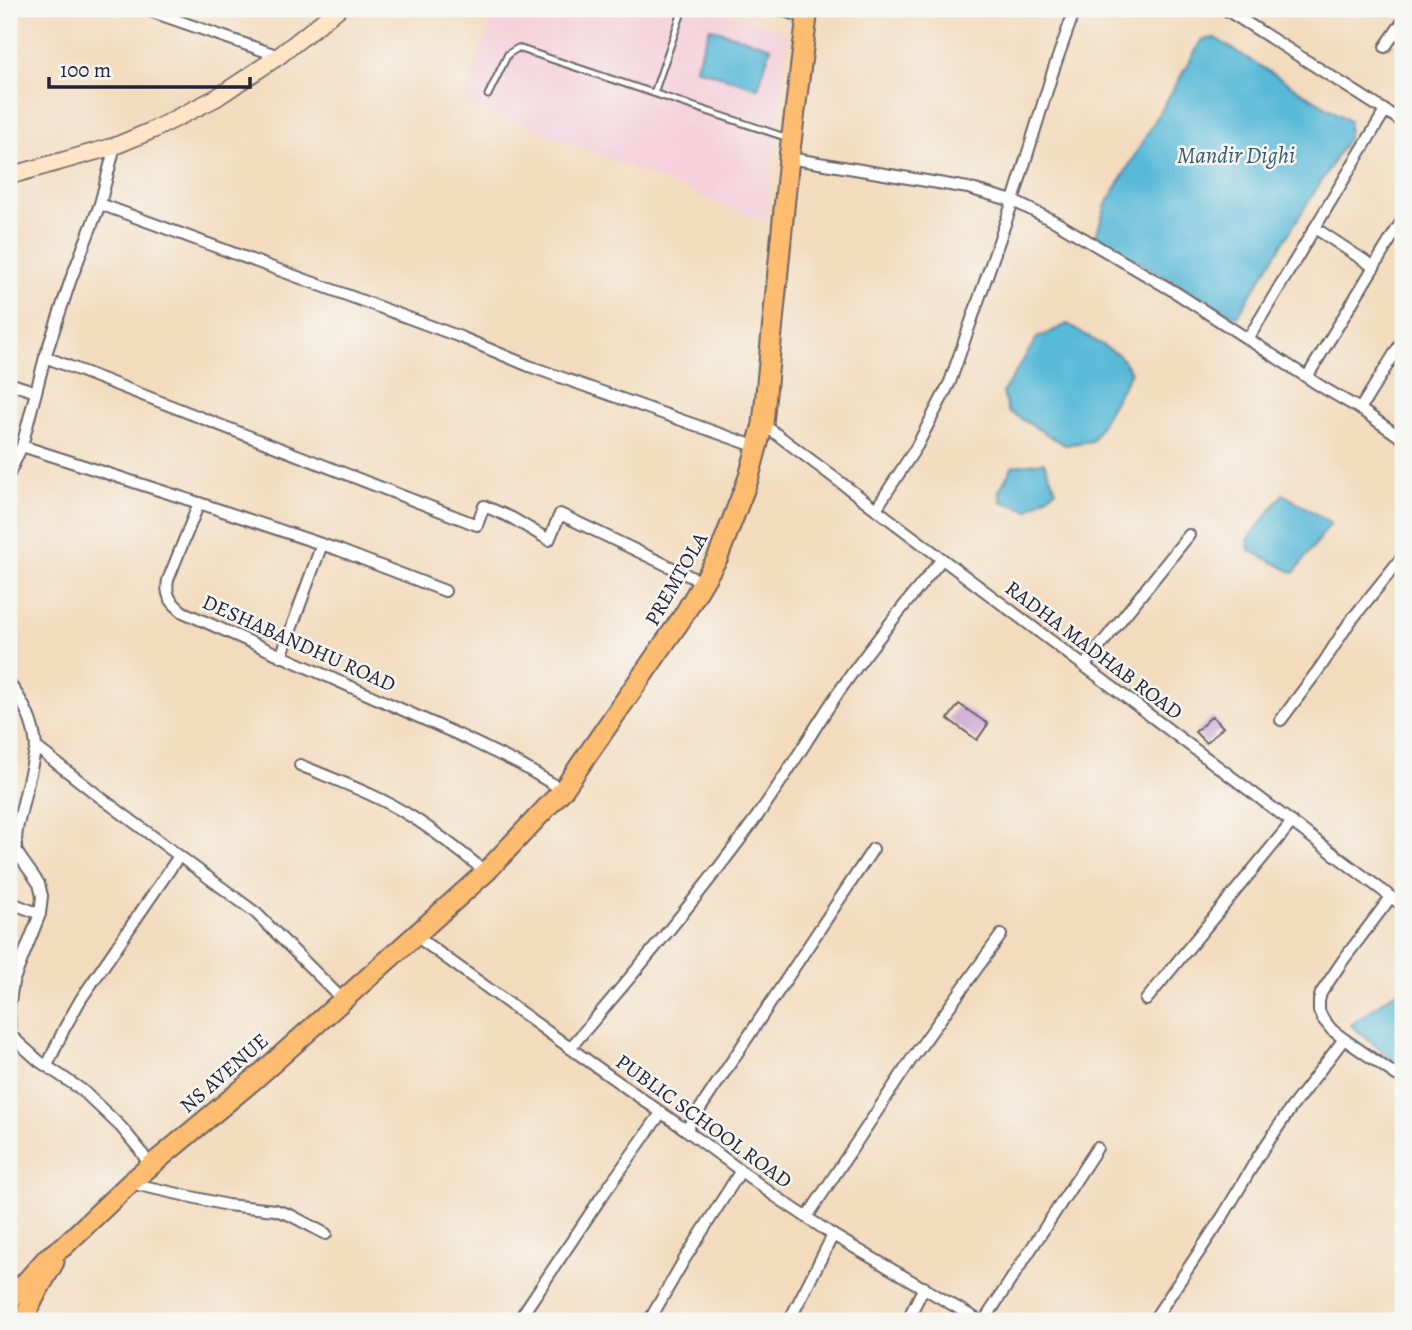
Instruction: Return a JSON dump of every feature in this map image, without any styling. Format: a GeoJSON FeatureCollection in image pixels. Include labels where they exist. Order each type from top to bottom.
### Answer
{"type":"FeatureCollection","features":[{"type":"Feature","properties":{"kind":"highway","name":"PREMTOLA"},"geometry":{"type":"LineString","coordinates":[[416,936],[486,872],[563,790],[682,618],[718,557],[748,477],[763,424],[790,148],[808,13]]}},
{"type":"Feature","properties":{"kind":"highway","name":"NS AVENUE"},"geometry":{"type":"LineString","coordinates":[[9,1301],[47,1258],[64,1246],[130,1183],[257,1077],[416,936]]}},
{"type":"Feature","properties":{"kind":"highway","name":"NS AVENUE"},"geometry":{"type":"LineString","coordinates":[[21,1321],[64,1246]]}},
{"type":"Feature","properties":{"kind":"highway"},"geometry":{"type":"LineString","coordinates":[[9,1313],[21,1321]]}},
{"type":"Feature","properties":{"kind":"main road"},"geometry":{"type":"LineString","coordinates":[[9,176],[115,145],[153,130],[215,97],[279,56],[338,9]]}},
{"type":"Feature","properties":{"kind":"street"},"geometry":{"type":"LineString","coordinates":[[144,9],[279,56]]}},
{"type":"Feature","properties":{"kind":"street"},"geometry":{"type":"LineString","coordinates":[[778,9],[808,13]]}},
{"type":"Feature","properties":{"kind":"street"},"geometry":{"type":"LineString","coordinates":[[876,509],[918,446],[950,382],[1013,201],[1075,9]]}},
{"type":"Feature","properties":{"kind":"street"},"geometry":{"type":"LineString","coordinates":[[1225,9],[1403,122]]}},
{"type":"Feature","properties":{"kind":"street"},"geometry":{"type":"LineString","coordinates":[[1385,47],[1403,21]]}},
{"type":"Feature","properties":{"kind":"street"},"geometry":{"type":"LineString","coordinates":[[1248,339],[1385,111]]}},
{"type":"Feature","properties":{"kind":"street"},"geometry":{"type":"LineString","coordinates":[[9,474],[22,446],[45,357],[71,279],[100,204],[115,145]]}},
{"type":"Feature","properties":{"kind":"street"},"geometry":{"type":"LineString","coordinates":[[790,148],[968,188],[1013,201],[1054,221],[1163,285],[1403,439]]}},
{"type":"Feature","properties":{"kind":"street"},"geometry":{"type":"LineString","coordinates":[[100,204],[463,338],[529,366],[757,447]]}},
{"type":"Feature","properties":{"kind":"street"},"geometry":{"type":"LineString","coordinates":[[1307,377],[1403,219]]}},
{"type":"Feature","properties":{"kind":"street"},"geometry":{"type":"LineString","coordinates":[[1315,228],[1374,267]]}},
{"type":"Feature","properties":{"kind":"street"},"geometry":{"type":"LineString","coordinates":[[1360,409],[1403,340]]}},
{"type":"Feature","properties":{"kind":"street"},"geometry":{"type":"LineString","coordinates":[[45,357],[477,525],[484,506],[512,518],[550,540],[560,514],[704,583]]}},
{"type":"Feature","properties":{"kind":"street"},"geometry":{"type":"LineString","coordinates":[[9,383],[36,392]]}},
{"type":"Feature","properties":{"kind":"street","name":"RADHA MADHAB ROAD"},"geometry":{"type":"LineString","coordinates":[[763,424],[1403,906]]}},
{"type":"Feature","properties":{"kind":"street"},"geometry":{"type":"LineString","coordinates":[[22,446],[322,544],[444,591]]}},
{"type":"Feature","properties":{"kind":"street","name":"DESHABANDHU ROAD"},"geometry":{"type":"LineString","coordinates":[[199,503],[168,580],[167,596],[183,612],[459,735],[519,764],[563,790]]}},
{"type":"Feature","properties":{"kind":"street"},"geometry":{"type":"LineString","coordinates":[[1084,666],[1189,535]]}},
{"type":"Feature","properties":{"kind":"street"},"geometry":{"type":"LineString","coordinates":[[281,657],[322,544]]}},
{"type":"Feature","properties":{"kind":"street"},"geometry":{"type":"LineString","coordinates":[[1281,720],[1349,622],[1403,556]]}},
{"type":"Feature","properties":{"kind":"street"},"geometry":{"type":"LineString","coordinates":[[570,1048],[620,991],[754,820],[885,629],[942,559]]}},
{"type":"Feature","properties":{"kind":"street"},"geometry":{"type":"LineString","coordinates":[[9,683],[23,702],[32,721],[36,747],[16,849],[39,884],[42,896],[13,982],[9,1035],[82,1090],[135,1144],[150,1166]]}},
{"type":"Feature","properties":{"kind":"street"},"geometry":{"type":"LineString","coordinates":[[36,747],[256,913],[342,999]]}},
{"type":"Feature","properties":{"kind":"street"},"geometry":{"type":"LineString","coordinates":[[300,765],[410,816],[439,834],[486,872]]}},
{"type":"Feature","properties":{"kind":"street"},"geometry":{"type":"LineString","coordinates":[[1146,1000],[1292,822]]}},
{"type":"Feature","properties":{"kind":"street"},"geometry":{"type":"LineString","coordinates":[[686,1130],[873,849]]}},
{"type":"Feature","properties":{"kind":"street"},"geometry":{"type":"LineString","coordinates":[[47,1066],[81,999],[179,856]]}},
{"type":"Feature","properties":{"kind":"street"},"geometry":{"type":"LineString","coordinates":[[1391,897],[1321,993],[1319,1011],[1332,1030],[1403,1078]]}},
{"type":"Feature","properties":{"kind":"street"},"geometry":{"type":"LineString","coordinates":[[9,902],[35,912]]}},
{"type":"Feature","properties":{"kind":"street"},"geometry":{"type":"LineString","coordinates":[[807,1217],[911,1060],[1001,935]]}},
{"type":"Feature","properties":{"kind":"street","name":"PUBLIC SCHOOL ROAD"},"geometry":{"type":"LineString","coordinates":[[416,936],[686,1130],[740,1172],[833,1235],[982,1321]]}},
{"type":"Feature","properties":{"kind":"street"},"geometry":{"type":"LineString","coordinates":[[1153,1321],[1284,1118],[1344,1039]]}},
{"type":"Feature","properties":{"kind":"street"},"geometry":{"type":"LineString","coordinates":[[518,1321],[661,1113]]}},
{"type":"Feature","properties":{"kind":"street"},"geometry":{"type":"LineString","coordinates":[[982,1321],[1097,1148]]}},
{"type":"Feature","properties":{"kind":"street"},"geometry":{"type":"LineString","coordinates":[[649,1321],[740,1172]]}},
{"type":"Feature","properties":{"kind":"street"},"geometry":{"type":"LineString","coordinates":[[130,1183],[227,1205],[275,1210],[326,1234]]}},
{"type":"Feature","properties":{"kind":"street"},"geometry":{"type":"LineString","coordinates":[[789,1321],[833,1235]]}},
{"type":"Feature","properties":{"kind":"street"},"geometry":{"type":"LineString","coordinates":[[907,1321],[923,1287]]}},
{"type":"Feature","properties":{"kind":"lane"},"geometry":{"type":"LineString","coordinates":[[654,93],[683,9]]}},
{"type":"Feature","properties":{"kind":"lane"},"geometry":{"type":"LineString","coordinates":[[488,95],[508,54],[518,48],[751,127],[790,148]]}},
{"type":"Feature","properties":{"kind":"shaded area"},"geometry":{"type":"Polygon","coordinates":[[[495,9],[716,9],[788,32],[766,222],[467,102],[480,50],[495,9]]]}},
{"type":"Feature","properties":{"kind":"water"},"geometry":{"type":"Polygon","coordinates":[[[710,28],[771,47],[758,88],[695,68],[710,28]]]}},
{"type":"Feature","properties":{"kind":"water","name":"Mandir Dighi"},"geometry":{"type":"Polygon","coordinates":[[[1215,38],[1349,121],[1348,138],[1237,317],[1095,238],[1106,205],[1202,40],[1215,38]]]}},
{"type":"Feature","properties":{"kind":"water"},"geometry":{"type":"Polygon","coordinates":[[[1068,324],[1120,356],[1131,372],[1092,441],[1065,445],[1008,411],[1003,392],[1037,338],[1068,324]]]}},
{"type":"Feature","properties":{"kind":"water"},"geometry":{"type":"Polygon","coordinates":[[[1044,462],[1056,490],[1028,510],[1001,501],[999,491],[1013,466],[1044,462]]]}},
{"type":"Feature","properties":{"kind":"water"},"geometry":{"type":"Polygon","coordinates":[[[1283,494],[1331,523],[1294,573],[1249,550],[1248,540],[1283,494]]]}},
{"type":"Feature","properties":{"kind":"water"},"geometry":{"type":"Polygon","coordinates":[[[1397,991],[1403,996],[1403,1069],[1351,1025],[1397,991]]]}},
{"type":"Feature","properties":{"kind":"building"},"geometry":{"type":"Polygon","coordinates":[[[959,704],[988,724],[977,740],[948,719],[959,704]]]}},
{"type":"Feature","properties":{"kind":"building"},"geometry":{"type":"Polygon","coordinates":[[[1212,716],[1223,727],[1206,743],[1195,732],[1212,716]]]}}]}
